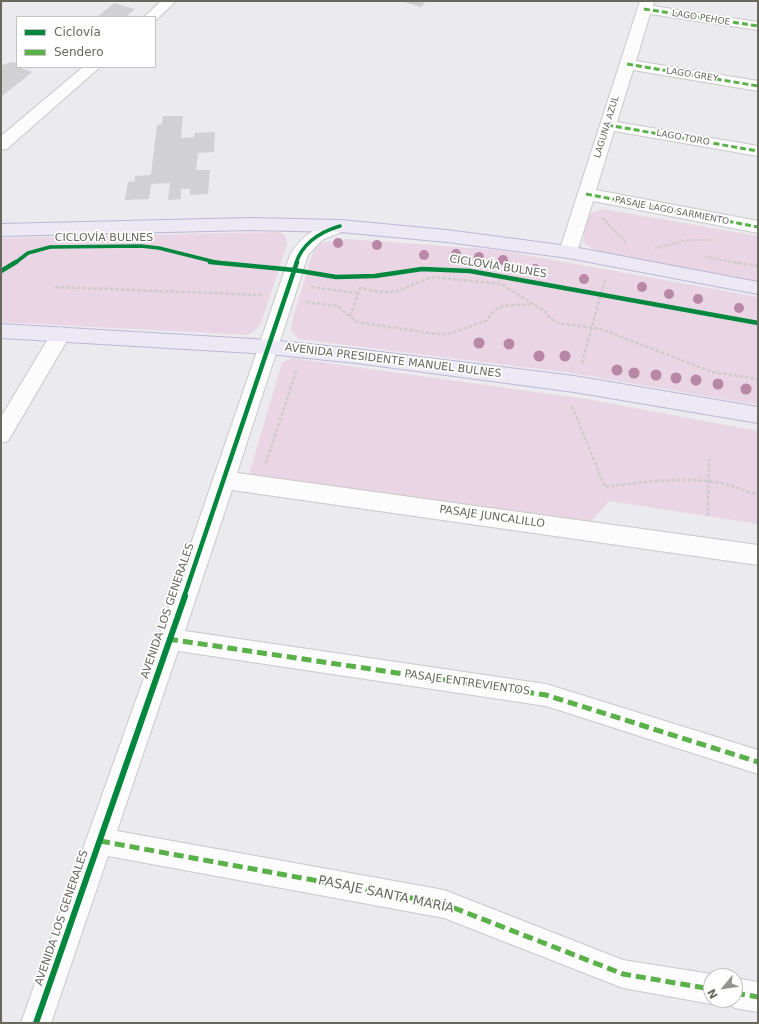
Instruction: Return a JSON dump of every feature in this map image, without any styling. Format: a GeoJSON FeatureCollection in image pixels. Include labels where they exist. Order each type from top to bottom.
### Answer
{"type":"FeatureCollection","features":[{"type":"Feature","properties":{"kind":"main road"},"geometry":{"type":"LineString","coordinates":[[1,230],[250,224],[340,226],[448,236],[568,252],[758,288]]}},
{"type":"Feature","properties":{"kind":"main road","name":"AVENIDA PRESIDENTE MANUEL BULNES"},"geometry":{"type":"LineString","coordinates":[[1,331],[302,350],[574,384],[758,415]]}},
{"type":"Feature","properties":{"kind":"street"},"geometry":{"type":"LineString","coordinates":[[152,16],[164,2]]}},
{"type":"Feature","properties":{"kind":"street","name":"LAGO PEHOE"},"geometry":{"type":"LineString","coordinates":[[645,5],[758,26]]}},
{"type":"Feature","properties":{"kind":"street","name":"LAGUNA AZUL"},"geometry":{"type":"LineString","coordinates":[[568,252],[645,5]]}},
{"type":"Feature","properties":{"kind":"street","name":"LAGO GREY"},"geometry":{"type":"LineString","coordinates":[[627,64],[758,86]]}},
{"type":"Feature","properties":{"kind":"street"},"geometry":{"type":"LineString","coordinates":[[1,145],[91,68]]}},
{"type":"Feature","properties":{"kind":"street","name":"LAGO TORO"},"geometry":{"type":"LineString","coordinates":[[608,125],[758,151]]}},
{"type":"Feature","properties":{"kind":"street","name":"PASAJE LAGO SARMIENTO"},"geometry":{"type":"LineString","coordinates":[[586,194],[758,227]]}},
{"type":"Feature","properties":{"kind":"street","name":"AVENIDA LOS GENERALES"},"geometry":{"type":"LineString","coordinates":[[36,1023],[100,841],[168,639],[225,480],[269,347],[301,279],[299,255],[308,242],[323,232],[340,226]]}},
{"type":"Feature","properties":{"kind":"street"},"geometry":{"type":"LineString","coordinates":[[1,435],[61,334]]}},
{"type":"Feature","properties":{"kind":"street","name":"PASAJE JUNCALILLO"},"geometry":{"type":"LineString","coordinates":[[225,480],[758,555]]}},
{"type":"Feature","properties":{"kind":"street","name":"PASAJE ENTREVIENTOS"},"geometry":{"type":"LineString","coordinates":[[168,639],[546,695],[758,762]]}},
{"type":"Feature","properties":{"kind":"street","name":"PASAJE SANTA MARÍA"},"geometry":{"type":"LineString","coordinates":[[100,841],[444,904],[623,974],[703,988]]}},
{"type":"Feature","properties":{"kind":"street"},"geometry":{"type":"LineString","coordinates":[[743,994],[758,996]]}},
{"type":"Feature","properties":{"kind":"path"},"geometry":{"type":"LineString","coordinates":[[598,214],[628,244]]}},
{"type":"Feature","properties":{"kind":"path"},"geometry":{"type":"LineString","coordinates":[[652,249],[688,240],[716,240]]}},
{"type":"Feature","properties":{"kind":"path"},"geometry":{"type":"LineString","coordinates":[[350,316],[360,288],[393,292],[402,290],[422,278],[431,277],[501,284],[546,312],[557,322],[601,329],[712,372],[758,379]]}},
{"type":"Feature","properties":{"kind":"path"},"geometry":{"type":"LineString","coordinates":[[301,279],[304,302],[337,306],[357,322],[436,334],[448,334],[486,321],[496,309],[503,306],[524,306],[533,304]]}},
{"type":"Feature","properties":{"kind":"path"},"geometry":{"type":"LineString","coordinates":[[55,287],[266,295],[270,282],[301,279],[358,293]]}},
{"type":"Feature","properties":{"kind":"path"},"geometry":{"type":"LineString","coordinates":[[593,293],[608,296]]}},
{"type":"Feature","properties":{"kind":"path"},"geometry":{"type":"LineString","coordinates":[[258,484],[302,350]]}},
{"type":"Feature","properties":{"kind":"path"},"geometry":{"type":"LineString","coordinates":[[708,516],[709,458]]}},
{"type":"Feature","properties":{"kind":"shaded area"},"geometry":{"type":"Polygon","coordinates":[[[602,209],[758,236],[758,282],[598,253],[583,242],[586,215],[602,209]]]}},
{"type":"Feature","properties":{"kind":"shaded area"},"geometry":{"type":"Polygon","coordinates":[[[279,232],[285,236],[287,244],[261,323],[255,331],[248,335],[1,322],[1,238],[279,232]]]}},
{"type":"Feature","properties":{"kind":"shaded area"},"geometry":{"type":"Polygon","coordinates":[[[346,239],[498,250],[758,297],[758,405],[571,373],[299,339],[291,331],[292,322],[313,252],[320,243],[346,239]]]}},
{"type":"Feature","properties":{"kind":"shaded area"},"geometry":{"type":"Polygon","coordinates":[[[292,358],[592,400],[758,431],[758,524],[609,501],[587,526],[257,482],[249,474],[282,363],[292,358]]]}},
{"type":"Feature","properties":{"kind":"building"},"geometry":{"type":"Polygon","coordinates":[[[401,1],[426,1],[421,7],[401,1]]]}},
{"type":"Feature","properties":{"kind":"building"},"geometry":{"type":"Polygon","coordinates":[[[114,3],[135,9],[127,16],[98,16],[114,3]]]}},
{"type":"Feature","properties":{"kind":"building"},"geometry":{"type":"Polygon","coordinates":[[[13,62],[16,63],[16,68],[21,68],[32,72],[1,97],[1,65],[13,62]]]}},
{"type":"Feature","properties":{"kind":"building"},"geometry":{"type":"Polygon","coordinates":[[[163,116],[183,116],[181,138],[194,137],[195,133],[215,132],[214,152],[198,153],[196,170],[210,170],[208,194],[190,195],[190,189],[181,189],[181,199],[168,200],[170,183],[151,184],[149,199],[125,200],[128,182],[135,181],[135,176],[151,175],[157,125],[162,124],[163,116]]]}},
{"type":"Feature","properties":{"kind":"marked path"},"geometry":{"type":"LineString","coordinates":[[644,9],[758,26]]}},
{"type":"Feature","properties":{"kind":"marked path"},"geometry":{"type":"LineString","coordinates":[[627,64],[758,86]]}},
{"type":"Feature","properties":{"kind":"marked path"},"geometry":{"type":"LineString","coordinates":[[607,125],[758,151]]}},
{"type":"Feature","properties":{"kind":"marked path"},"geometry":{"type":"LineString","coordinates":[[586,194],[758,227]]}},
{"type":"Feature","properties":{"kind":"marked path"},"geometry":{"type":"LineString","coordinates":[[168,639],[546,695],[758,762]]}},
{"type":"Feature","properties":{"kind":"marked path"},"geometry":{"type":"LineString","coordinates":[[100,841],[444,904],[623,974],[703,988]]}},
{"type":"Feature","properties":{"kind":"marked path"},"geometry":{"type":"LineString","coordinates":[[743,994],[758,997]]}},
{"type":"Feature","properties":{"kind":"cycle path"},"geometry":{"type":"LineString","coordinates":[[36,1023],[170,640],[299,255],[307,244],[316,236],[327,230],[340,226]]}},
{"type":"Feature","properties":{"kind":"cycle path","name":"CICLOVÍA BULNES"},"geometry":{"type":"LineString","coordinates":[[1,271],[10,267],[28,253],[50,247],[141,246],[159,248],[211,262],[294,270],[336,277],[375,276],[422,269],[470,271],[758,323]]}}]}
